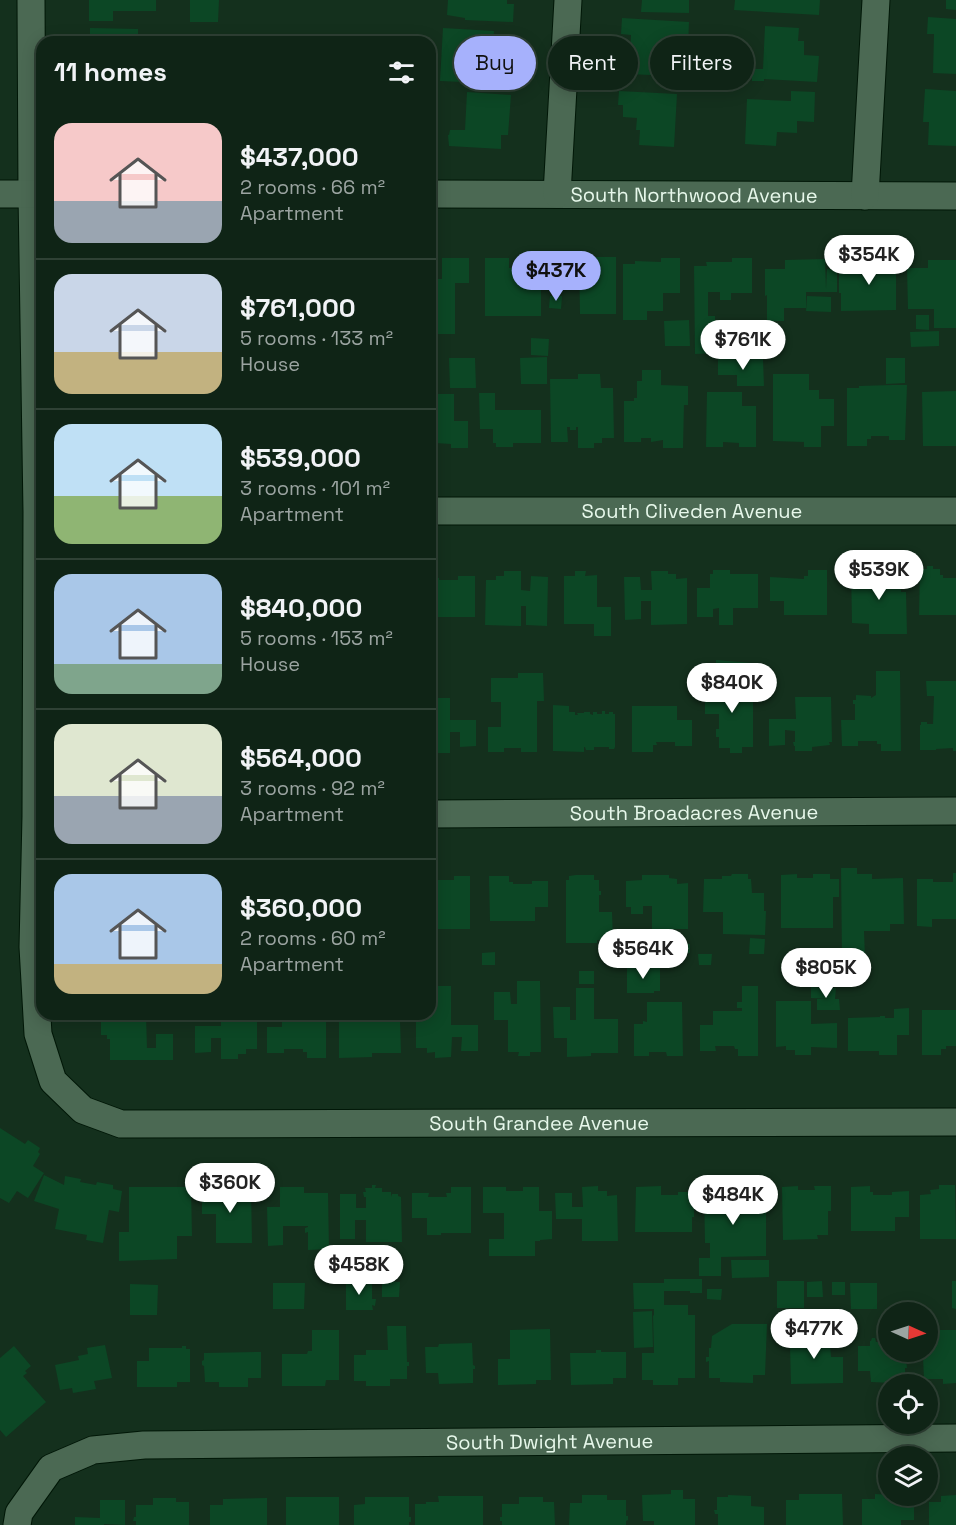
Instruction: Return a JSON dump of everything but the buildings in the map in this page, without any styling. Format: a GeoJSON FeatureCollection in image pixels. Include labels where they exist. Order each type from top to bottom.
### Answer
{"type":"FeatureCollection","features":[{"type":"Feature","properties":{"kind":"street"},"geometry":{"type":"LineString","coordinates":[[30,0],[36,166]]}},
{"type":"Feature","properties":{"kind":"street"},"geometry":{"type":"LineString","coordinates":[[557,194],[568,0]]}},
{"type":"Feature","properties":{"kind":"street"},"geometry":{"type":"LineString","coordinates":[[865,196],[876,0]]}},
{"type":"Feature","properties":{"kind":"street"},"geometry":{"type":"LineString","coordinates":[[0,194],[36,194]]}},
{"type":"Feature","properties":{"kind":"street","name":"South Northwood Avenue"},"geometry":{"type":"LineString","coordinates":[[436,194],[956,196]]}},
{"type":"Feature","properties":{"kind":"street","name":"South Cliveden Avenue"},"geometry":{"type":"LineString","coordinates":[[436,511],[956,510]]}},
{"type":"Feature","properties":{"kind":"street","name":"South Broadacres Avenue"},"geometry":{"type":"LineString","coordinates":[[436,814],[956,811]]}},
{"type":"Feature","properties":{"kind":"street","name":"South Grandee Avenue"},"geometry":{"type":"LineString","coordinates":[[36,882],[33,947],[36,999]]}},
{"type":"Feature","properties":{"kind":"street","name":"South Grandee Avenue"},"geometry":{"type":"LineString","coordinates":[[37,1020],[38,1034],[53,1081],[83,1110],[121,1124],[956,1122]]}},
{"type":"Feature","properties":{"kind":"street","name":"South Dwight Avenue"},"geometry":{"type":"LineString","coordinates":[[17,1525],[19,1513],[51,1468],[93,1450],[144,1445],[956,1438]]}}]}
